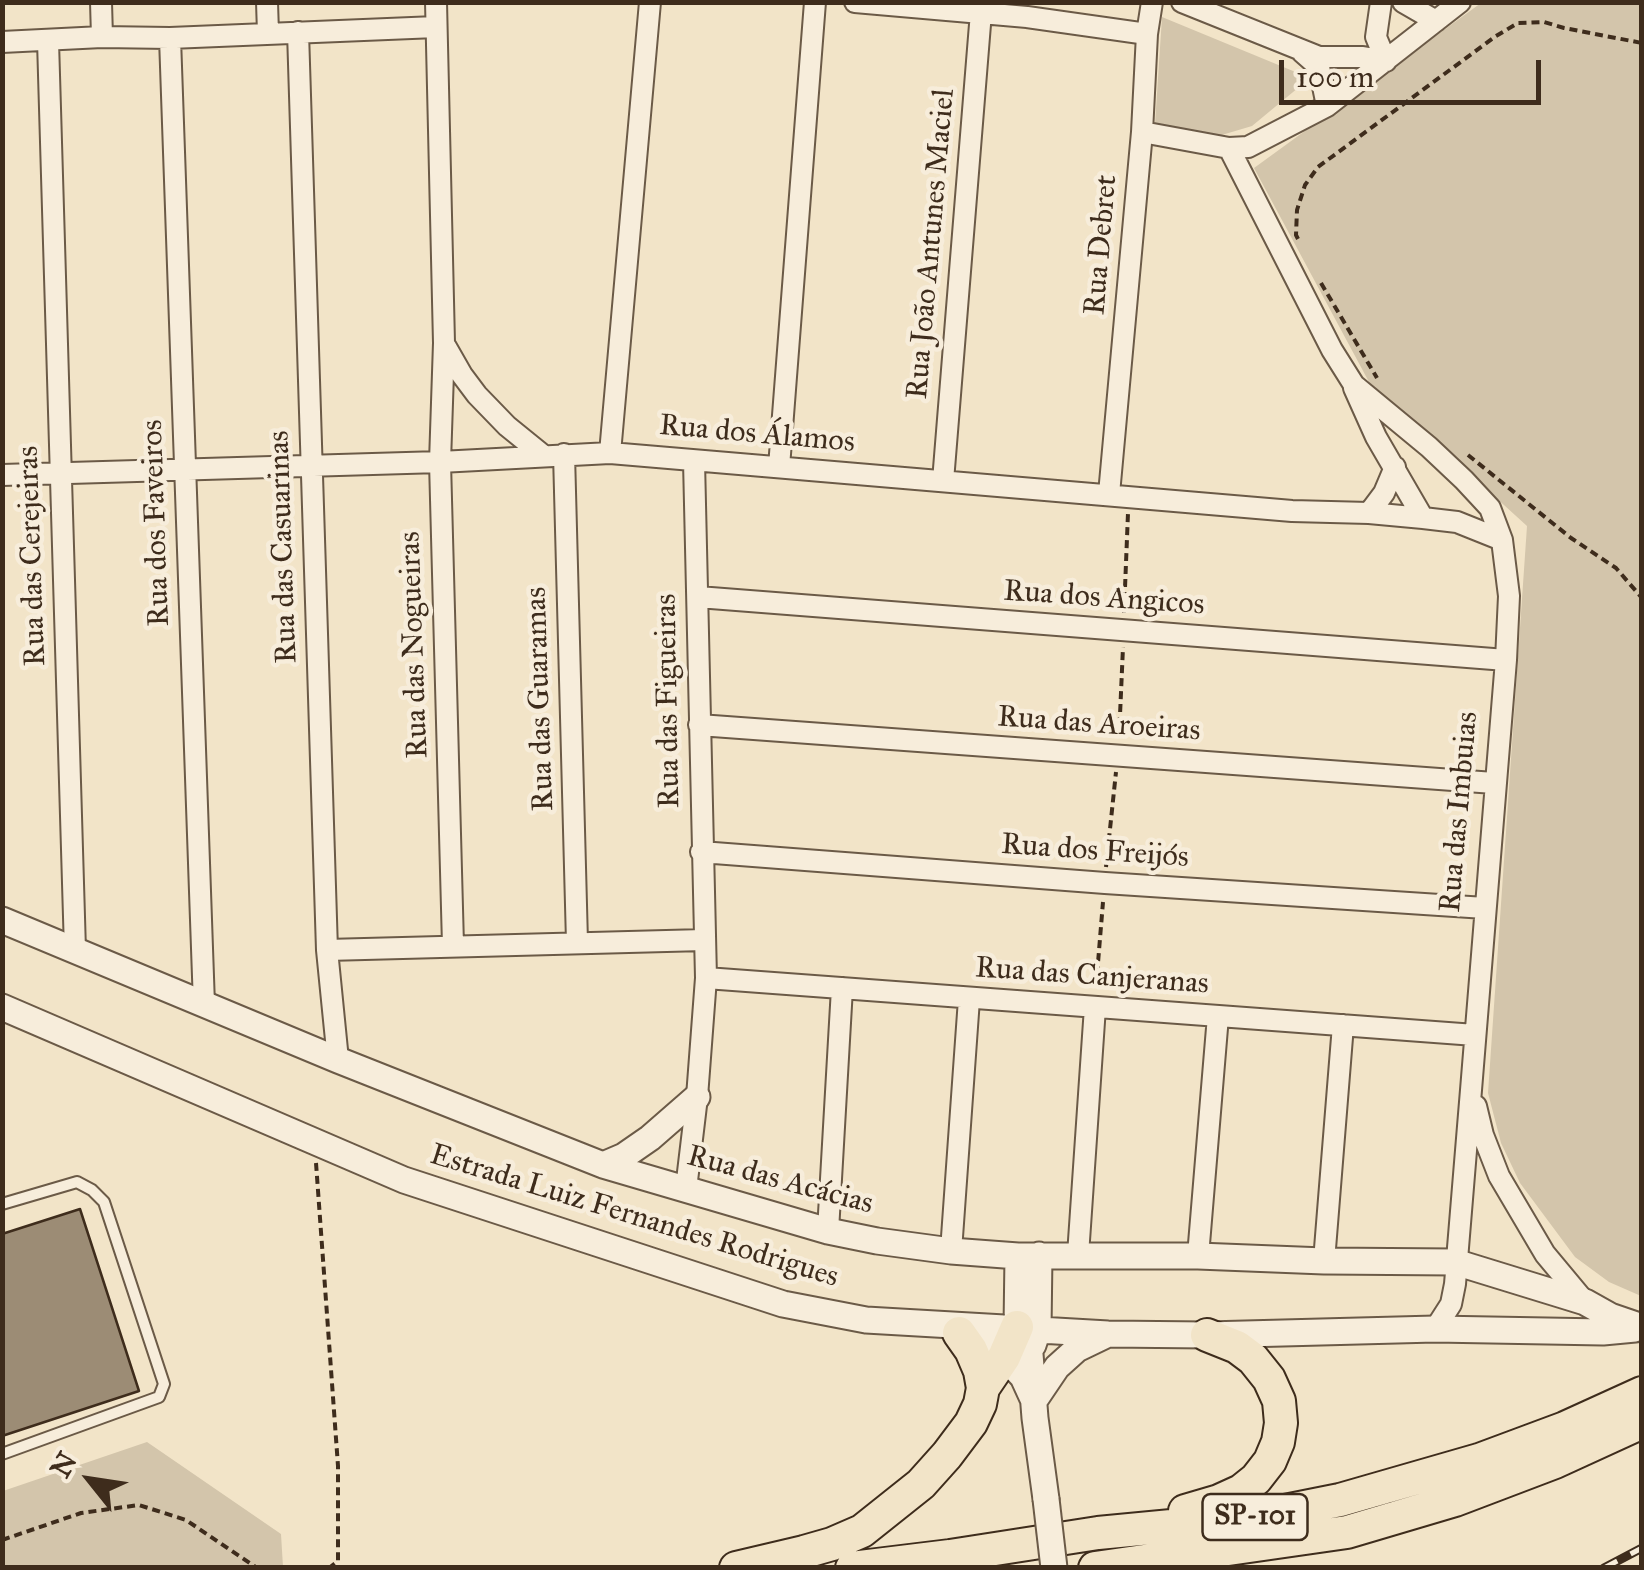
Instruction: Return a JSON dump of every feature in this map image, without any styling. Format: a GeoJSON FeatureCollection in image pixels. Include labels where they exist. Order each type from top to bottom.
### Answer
{"type":"FeatureCollection","features":[{"type":"Feature","properties":{"kind":"highway"},"geometry":{"type":"LineString","coordinates":[[736,1568],[832,1544],[862,1531],[921,1484],[947,1455],[971,1422],[983,1388],[974,1356],[946,1329]]}},
{"type":"Feature","properties":{"kind":"highway"},"geometry":{"type":"LineString","coordinates":[[1098,1533],[1219,1501],[1256,1480],[1270,1461],[1281,1423],[1279,1401],[1270,1378],[1237,1346],[1207,1336]]}},
{"type":"Feature","properties":{"kind":"highway"},"geometry":{"type":"LineString","coordinates":[[983,1388],[1022,1342]]}},
{"type":"Feature","properties":{"kind":"highway","name":"SP-101"},"geometry":{"type":"LineString","coordinates":[[852,1568],[1098,1533],[1245,1519],[1340,1500],[1478,1460],[1566,1428],[1642,1394]]}},
{"type":"Feature","properties":{"kind":"highway","name":"SP-101"},"geometry":{"type":"LineString","coordinates":[[1095,1568],[1347,1532],[1455,1500],[1555,1462],[1642,1422]]}},
{"type":"Feature","properties":{"kind":"street"},"geometry":{"type":"LineString","coordinates":[[101,2],[102,38]]}},
{"type":"Feature","properties":{"kind":"street"},"geometry":{"type":"LineString","coordinates":[[267,2],[268,33]]}},
{"type":"Feature","properties":{"kind":"street","name":"Rua das Nogueiras"},"geometry":{"type":"LineString","coordinates":[[436,2],[444,343],[440,462],[453,945]]}},
{"type":"Feature","properties":{"kind":"street"},"geometry":{"type":"LineString","coordinates":[[610,453],[650,2]]}},
{"type":"Feature","properties":{"kind":"street"},"geometry":{"type":"LineString","coordinates":[[779,466],[815,2]]}},
{"type":"Feature","properties":{"kind":"street"},"geometry":{"type":"LineString","coordinates":[[855,2],[981,12],[1029,10],[1146,34]]}},
{"type":"Feature","properties":{"kind":"street","name":"Rua Debret"},"geometry":{"type":"LineString","coordinates":[[1109,494],[1142,132],[1146,34],[1152,2]]}},
{"type":"Feature","properties":{"kind":"street"},"geometry":{"type":"LineString","coordinates":[[1182,2],[1319,57],[1386,61]]}},
{"type":"Feature","properties":{"kind":"street"},"geometry":{"type":"LineString","coordinates":[[1381,2],[1376,37],[1386,61]]}},
{"type":"Feature","properties":{"kind":"street"},"geometry":{"type":"LineString","coordinates":[[1403,2],[1436,21]]}},
{"type":"Feature","properties":{"kind":"street"},"geometry":{"type":"LineString","coordinates":[[1142,132],[1228,148],[1248,147],[1326,106],[1460,2]]}},
{"type":"Feature","properties":{"kind":"street","name":"Rua João Antunes Maciel"},"geometry":{"type":"LineString","coordinates":[[942,481],[981,12]]}},
{"type":"Feature","properties":{"kind":"street"},"geometry":{"type":"LineString","coordinates":[[2,42],[436,28]]}},
{"type":"Feature","properties":{"kind":"street","name":"Rua das Casuarinas"},"geometry":{"type":"LineString","coordinates":[[298,32],[326,950],[338,1060]]}},
{"type":"Feature","properties":{"kind":"street","name":"Rua dos Faveiros"},"geometry":{"type":"LineString","coordinates":[[170,38],[204,1005]]}},
{"type":"Feature","properties":{"kind":"street","name":"Rua das Cerejeiras"},"geometry":{"type":"LineString","coordinates":[[48,40],[76,950]]}},
{"type":"Feature","properties":{"kind":"street"},"geometry":{"type":"LineString","coordinates":[[1300,51],[1319,67],[1326,106]]}},
{"type":"Feature","properties":{"kind":"street"},"geometry":{"type":"LineString","coordinates":[[1228,148],[1354,386],[1376,437],[1423,518]]}},
{"type":"Feature","properties":{"kind":"street"},"geometry":{"type":"LineString","coordinates":[[444,343],[477,395],[508,426],[554,455]]}},
{"type":"Feature","properties":{"kind":"street"},"geometry":{"type":"LineString","coordinates":[[1354,386],[1464,480],[1490,508],[1502,540]]}},
{"type":"Feature","properties":{"kind":"street","name":"Rua dos Álamos"},"geometry":{"type":"LineString","coordinates":[[2,475],[610,453],[1292,511],[1423,518],[1457,522],[1502,540]]}},
{"type":"Feature","properties":{"kind":"street","name":"Rua das Guaramas"},"geometry":{"type":"LineString","coordinates":[[554,455],[578,942]]}},
{"type":"Feature","properties":{"kind":"street","name":"Rua das Figueiras"},"geometry":{"type":"LineString","coordinates":[[686,1189],[706,978],[694,461]]}},
{"type":"Feature","properties":{"kind":"street"},"geometry":{"type":"LineString","coordinates":[[1369,513],[1384,493],[1394,467]]}},
{"type":"Feature","properties":{"kind":"street","name":"Rua das Imbuias"},"geometry":{"type":"LineString","coordinates":[[1435,1329],[1451,1304],[1471,1090],[1506,660],[1509,596],[1502,540]]}},
{"type":"Feature","properties":{"kind":"street","name":"Rua dos Angicos"},"geometry":{"type":"LineString","coordinates":[[698,597],[1506,660]]}},
{"type":"Feature","properties":{"kind":"street","name":"Rua das Aroeiras"},"geometry":{"type":"LineString","coordinates":[[700,726],[1494,783]]}},
{"type":"Feature","properties":{"kind":"street","name":"Rua dos Freijós"},"geometry":{"type":"LineString","coordinates":[[701,852],[1485,908]]}},
{"type":"Feature","properties":{"kind":"street","name":"Rua das Acácias"},"geometry":{"type":"LineString","coordinates":[[2,920],[603,1165],[828,1231],[951,1251],[1028,1256],[1455,1262],[1585,1302]]}},
{"type":"Feature","properties":{"kind":"street"},"geometry":{"type":"LineString","coordinates":[[326,950],[704,940]]}},
{"type":"Feature","properties":{"kind":"street","name":"Rua das Canjeranas"},"geometry":{"type":"LineString","coordinates":[[706,978],[1475,1035]]}},
{"type":"Feature","properties":{"kind":"street"},"geometry":{"type":"LineString","coordinates":[[828,1231],[842,988]]}},
{"type":"Feature","properties":{"kind":"street"},"geometry":{"type":"LineString","coordinates":[[951,1251],[969,999]]}},
{"type":"Feature","properties":{"kind":"street"},"geometry":{"type":"LineString","coordinates":[[1078,1255],[1095,1006]]}},
{"type":"Feature","properties":{"kind":"street","name":"Estrada Luiz Fernandes Rodrigues"},"geometry":{"type":"LineString","coordinates":[[2,1007],[420,1186],[784,1304],[866,1320],[946,1329]]}},
{"type":"Feature","properties":{"kind":"street"},"geometry":{"type":"LineString","coordinates":[[1198,1256],[1218,1016]]}},
{"type":"Feature","properties":{"kind":"street"},"geometry":{"type":"LineString","coordinates":[[1324,1261],[1343,1025]]}},
{"type":"Feature","properties":{"kind":"street","name":"Rua das Imbuias"},"geometry":{"type":"LineString","coordinates":[[1471,1090],[1499,1176],[1545,1254],[1585,1302],[1642,1328]]}},
{"type":"Feature","properties":{"kind":"street"},"geometry":{"type":"LineString","coordinates":[[603,1165],[650,1138],[697,1098]]}},
{"type":"Feature","properties":{"kind":"street"},"geometry":{"type":"LineString","coordinates":[[1028,1256],[1023,1377],[1034,1401],[1054,1568]]}},
{"type":"Feature","properties":{"kind":"street"},"geometry":{"type":"LineString","coordinates":[[946,1329],[973,1338],[1022,1342],[1108,1334],[1207,1336],[1435,1329],[1603,1332],[1642,1328]]}},
{"type":"Feature","properties":{"kind":"street"},"geometry":{"type":"LineString","coordinates":[[1034,1401],[1057,1367],[1077,1349],[1108,1334]]}},
{"type":"Feature","properties":{"kind":"lane"},"geometry":{"type":"LineString","coordinates":[[2,1204],[77,1182],[104,1202],[164,1384],[159,1397],[2,1454]]}},
{"type":"Feature","properties":{"kind":"path"},"geometry":{"type":"LineString","coordinates":[[1304,252],[1296,235],[1297,210],[1305,185],[1318,167],[1496,36],[1518,24],[1544,22],[1642,44]]}},
{"type":"Feature","properties":{"kind":"path"},"geometry":{"type":"LineString","coordinates":[[1322,285],[1378,380]]}},
{"type":"Feature","properties":{"kind":"path"},"geometry":{"type":"LineString","coordinates":[[1458,448],[1557,527],[1616,568],[1642,598]]}},
{"type":"Feature","properties":{"kind":"path"},"geometry":{"type":"LineString","coordinates":[[314,1142],[338,1466],[338,1560],[329,1568]]}},
{"type":"Feature","properties":{"kind":"path"},"geometry":{"type":"LineString","coordinates":[[2,1540],[81,1513],[139,1505],[186,1520],[258,1568]]}},
{"type":"Feature","properties":{"kind":"shaded area"},"geometry":{"type":"Polygon","coordinates":[[[1481,3],[1641,3],[1641,1296],[1609,1282],[1575,1257],[1520,1183],[1501,1143],[1488,1093],[1527,526],[1369,382],[1254,168],[1481,3]]]}},
{"type":"Feature","properties":{"kind":"shaded area"},"geometry":{"type":"Polygon","coordinates":[[[1162,17],[1310,78],[1252,126],[1205,140],[1155,124],[1162,17]]]}},
{"type":"Feature","properties":{"kind":"shaded area"},"geometry":{"type":"Polygon","coordinates":[[[147,1442],[281,1534],[283,1567],[3,1567],[3,1491],[147,1442]]]}},
{"type":"Feature","properties":{"kind":"building"},"geometry":{"type":"Polygon","coordinates":[[[80,1209],[139,1391],[2,1436],[2,1234],[80,1209]]]}},
{"type":"Feature","properties":{"kind":"railway"},"geometry":{"type":"LineString","coordinates":[[1604,1568],[1642,1548]]}}]}
